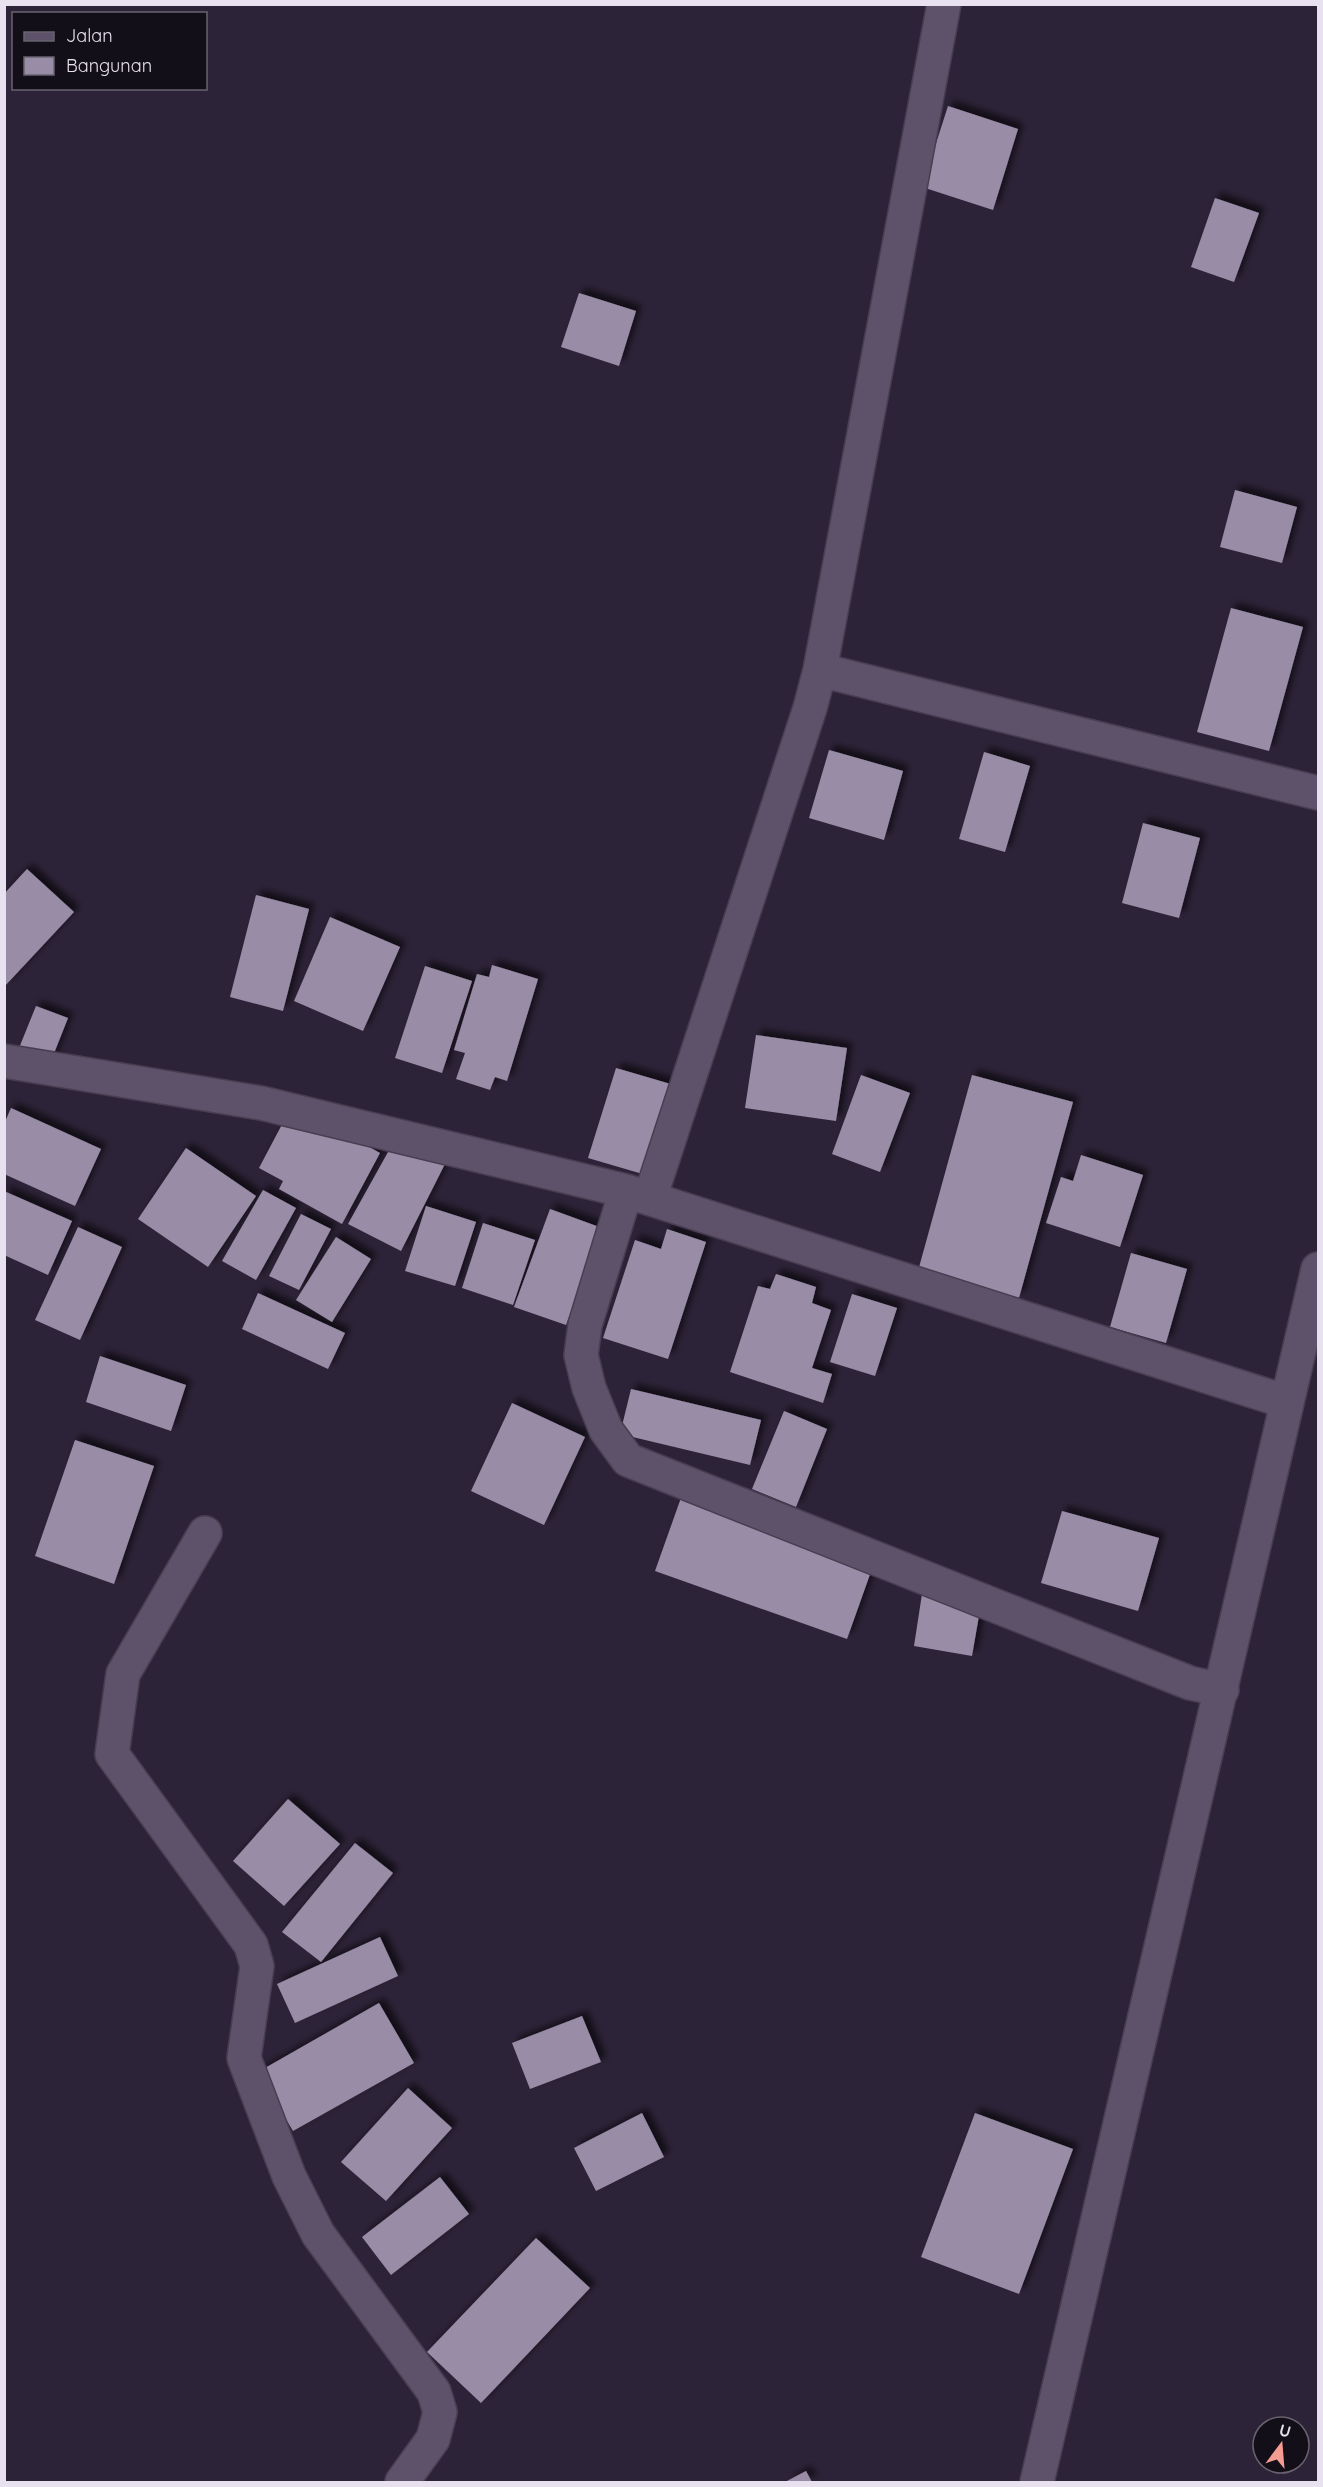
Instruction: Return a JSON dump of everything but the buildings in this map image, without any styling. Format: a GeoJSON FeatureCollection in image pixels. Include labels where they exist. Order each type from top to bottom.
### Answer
{"type":"FeatureCollection","features":[{"type":"Feature","properties":{"kind":"street"},"geometry":{"type":"LineString","coordinates":[[944,4],[820,670],[810,708],[638,1195],[585,1325],[581,1355],[589,1388],[606,1430],[628,1460],[1190,1683],[1222,1690]]}},
{"type":"Feature","properties":{"kind":"street"},"geometry":{"type":"LineString","coordinates":[[820,670],[1318,793]]}},
{"type":"Feature","properties":{"kind":"street"},"geometry":{"type":"LineString","coordinates":[[4,1061],[261,1103],[638,1195],[1287,1402]]}},
{"type":"Feature","properties":{"kind":"street"},"geometry":{"type":"LineString","coordinates":[[1037,2482],[1318,1269]]}},
{"type":"Feature","properties":{"kind":"street"},"geometry":{"type":"LineString","coordinates":[[205,1533],[123,1674],[112,1754],[251,1946],[257,1966],[244,2058],[289,2176],[318,2234],[434,2392],[440,2412],[433,2439],[402,2482]]}}]}
